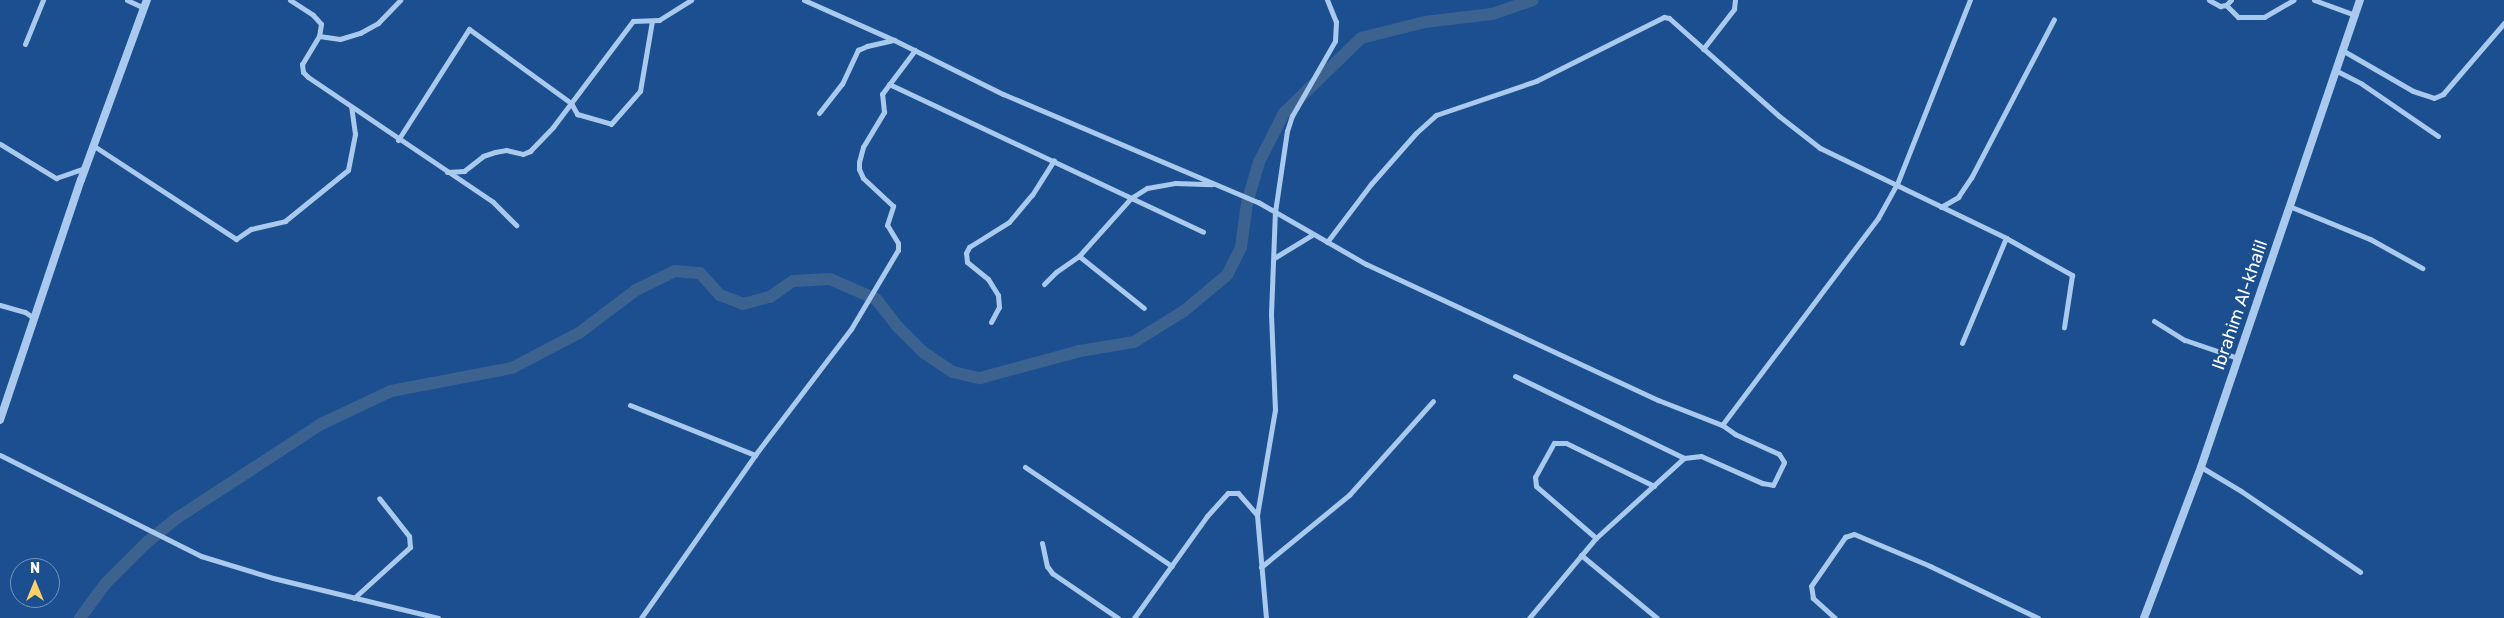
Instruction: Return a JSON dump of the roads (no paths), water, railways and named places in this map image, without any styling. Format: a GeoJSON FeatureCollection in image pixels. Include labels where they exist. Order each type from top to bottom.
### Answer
{"type":"FeatureCollection","features":[{"type":"Feature","properties":{"kind":"street"},"geometry":{"type":"LineString","coordinates":[[25,44],[43,0]]}},
{"type":"Feature","properties":{"kind":"street"},"geometry":{"type":"LineString","coordinates":[[0,420],[86,168],[146,4],[127,0]]}},
{"type":"Feature","properties":{"kind":"street"},"geometry":{"type":"LineString","coordinates":[[290,0],[320,22],[322,29],[302,62],[303,72],[398,140],[493,202],[516,226]]}},
{"type":"Feature","properties":{"kind":"street"},"geometry":{"type":"LineString","coordinates":[[319,36],[340,39],[360,33],[378,23],[400,0]]}},
{"type":"Feature","properties":{"kind":"street"},"geometry":{"type":"LineString","coordinates":[[444,171],[459,172],[483,156],[500,151],[526,153],[546,136],[631,23],[635,20],[652,21],[663,18],[691,0]]}},
{"type":"Feature","properties":{"kind":"street"},"geometry":{"type":"LineString","coordinates":[[804,0],[894,40],[1003,94],[1120,146],[1216,184],[1275,212],[1312,235],[1366,264],[1649,396],[1722,425],[1735,434],[1779,454],[1784,462],[1773,485],[1762,483],[1701,456],[1684,458],[1515,376]]}},
{"type":"Feature","properties":{"kind":"street"},"geometry":{"type":"LineString","coordinates":[[1266,618],[1257,515],[1275,410],[1271,341],[1275,212],[1287,131],[1292,116],[1335,41],[1336,22],[1327,0]]}},
{"type":"Feature","properties":{"kind":"street"},"geometry":{"type":"LineString","coordinates":[[1703,49],[1734,9],[1736,0]]}},
{"type":"Feature","properties":{"kind":"street"},"geometry":{"type":"LineString","coordinates":[[1722,425],[1878,218],[1897,184],[1970,0]]}},
{"type":"Feature","properties":{"kind":"street"},"geometry":{"type":"LineString","coordinates":[[2210,0],[2220,6],[2226,5],[2232,0]]}},
{"type":"Feature","properties":{"kind":"street"},"geometry":{"type":"LineString","coordinates":[[2226,5],[2238,17],[2264,17],[2294,0]]}},
{"type":"Feature","properties":{"kind":"street"},"geometry":{"type":"LineString","coordinates":[[2314,0],[2355,15]]}},
{"type":"Feature","properties":{"kind":"street","name":"Ibrahim Al-khalil"},"geometry":{"type":"LineString","coordinates":[[2144,618],[2201,467],[2360,0]]}},
{"type":"Feature","properties":{"kind":"street"},"geometry":{"type":"LineString","coordinates":[[1327,242],[1371,184],[1416,133],[1436,115],[1536,81],[1664,17],[1669,18],[1779,116],[1820,148],[2006,238],[2072,275],[2064,327]]}},
{"type":"Feature","properties":{"kind":"street"},"geometry":{"type":"LineString","coordinates":[[1941,207],[1958,197],[1971,178],[2054,19]]}},
{"type":"Feature","properties":{"kind":"street"},"geometry":{"type":"LineString","coordinates":[[398,140],[469,29],[571,103],[577,114],[611,124],[640,90],[652,21]]}},
{"type":"Feature","properties":{"kind":"street"},"geometry":{"type":"LineString","coordinates":[[2342,50],[2413,91],[2434,98],[2443,94],[2504,23]]}},
{"type":"Feature","properties":{"kind":"street"},"geometry":{"type":"LineString","coordinates":[[819,112],[842,84],[858,50],[894,40]]}},
{"type":"Feature","properties":{"kind":"street"},"geometry":{"type":"LineString","coordinates":[[641,618],[755,454],[851,329],[898,250],[898,243],[887,225],[893,206],[863,178],[859,169],[863,147],[884,112],[882,94],[915,50]]}},
{"type":"Feature","properties":{"kind":"street"},"geometry":{"type":"LineString","coordinates":[[2335,70],[2362,84],[2438,136]]}},
{"type":"Feature","properties":{"kind":"street"},"geometry":{"type":"LineString","coordinates":[[889,84],[1054,160],[1203,232]]}},
{"type":"Feature","properties":{"kind":"street"},"geometry":{"type":"LineString","coordinates":[[94,146],[236,240],[251,229],[285,222],[348,170],[355,134],[351,107]]}},
{"type":"Feature","properties":{"kind":"street"},"geometry":{"type":"LineString","coordinates":[[0,144],[56,178],[86,168]]}},
{"type":"Feature","properties":{"kind":"street"},"geometry":{"type":"LineString","coordinates":[[991,322],[999,307],[998,295],[988,279],[969,264],[966,253],[969,247],[1009,222],[1032,195],[1054,160]]}},
{"type":"Feature","properties":{"kind":"street"},"geometry":{"type":"LineString","coordinates":[[1044,284],[1056,272],[1079,256],[1132,198],[1147,188],[1160,184],[1216,184]]}},
{"type":"Feature","properties":{"kind":"street"},"geometry":{"type":"LineString","coordinates":[[2289,206],[2370,239],[2422,268]]}},
{"type":"Feature","properties":{"kind":"street"},"geometry":{"type":"LineString","coordinates":[[1274,258],[1312,235]]}},
{"type":"Feature","properties":{"kind":"street"},"geometry":{"type":"LineString","coordinates":[[1962,343],[2006,238]]}},
{"type":"Feature","properties":{"kind":"street"},"geometry":{"type":"LineString","coordinates":[[1079,256],[1144,308]]}},
{"type":"Feature","properties":{"kind":"street"},"geometry":{"type":"LineString","coordinates":[[0,304],[25,312],[34,318]]}},
{"type":"Feature","properties":{"kind":"street"},"geometry":{"type":"LineString","coordinates":[[2154,321],[2185,340],[2238,358]]}},
{"type":"Feature","properties":{"kind":"street"},"geometry":{"type":"LineString","coordinates":[[1262,568],[1349,495],[1433,401]]}},
{"type":"Feature","properties":{"kind":"street"},"geometry":{"type":"LineString","coordinates":[[630,405],[755,454]]}},
{"type":"Feature","properties":{"kind":"street"},"geometry":{"type":"LineString","coordinates":[[1596,538],[1536,486],[1535,477],[1554,443],[1566,443],[1654,486]]}},
{"type":"Feature","properties":{"kind":"street"},"geometry":{"type":"LineString","coordinates":[[0,455],[194,554],[256,574],[438,618]]}},
{"type":"Feature","properties":{"kind":"street"},"geometry":{"type":"LineString","coordinates":[[1529,618],[1553,592],[1596,538],[1684,458]]}},
{"type":"Feature","properties":{"kind":"street"},"geometry":{"type":"LineString","coordinates":[[1025,467],[1172,566]]}},
{"type":"Feature","properties":{"kind":"street"},"geometry":{"type":"LineString","coordinates":[[2201,467],[2241,491],[2360,572]]}},
{"type":"Feature","properties":{"kind":"street"},"geometry":{"type":"LineString","coordinates":[[1134,618],[1207,516],[1228,493],[1238,493],[1257,515]]}},
{"type":"Feature","properties":{"kind":"street"},"geometry":{"type":"LineString","coordinates":[[354,598],[410,547],[408,536],[379,498]]}},
{"type":"Feature","properties":{"kind":"street"},"geometry":{"type":"LineString","coordinates":[[1835,618],[1813,598],[1811,586],[1845,537],[1854,534],[1930,566],[2038,618]]}},
{"type":"Feature","properties":{"kind":"street"},"geometry":{"type":"LineString","coordinates":[[1042,543],[1048,566],[1052,573],[1118,618]]}},
{"type":"Feature","properties":{"kind":"street"},"geometry":{"type":"LineString","coordinates":[[1581,555],[1657,618]]}},
{"type":"Feature","properties":{"kind":"waterway"},"geometry":{"type":"LineString","coordinates":[[80,618],[106,583],[146,543],[177,518],[321,424],[391,391],[512,368],[579,333],[636,290],[675,271],[700,273],[720,295],[743,304],[770,297],[793,281],[830,279],[876,299],[899,328],[923,352],[953,372],[980,378],[1080,351],[1134,342],[1184,311],[1227,275],[1241,247],[1247,203],[1259,162],[1284,113],[1361,38],[1425,22],[1492,14],[1533,0]]}}]}
